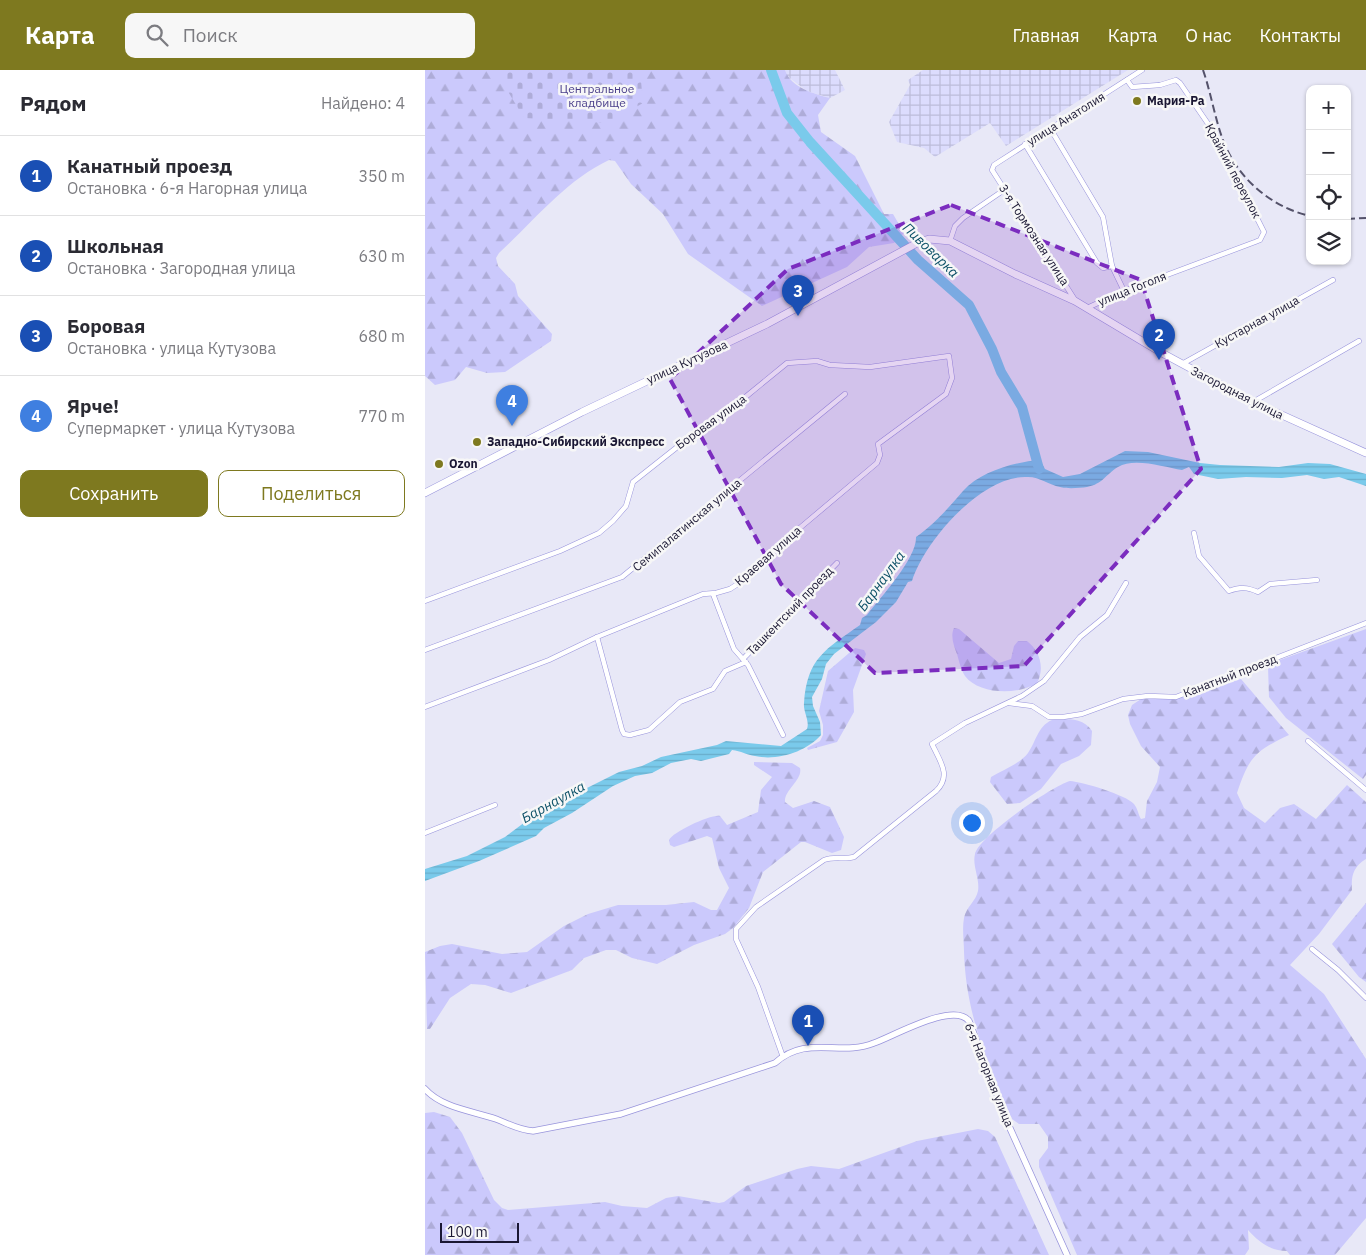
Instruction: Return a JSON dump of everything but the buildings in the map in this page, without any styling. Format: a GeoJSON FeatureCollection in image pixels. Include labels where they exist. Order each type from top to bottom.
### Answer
{"type":"FeatureCollection","features":[{"type":"Feature","properties":{"kind":"main road","name":"улица Кутузова"},"geometry":{"type":"LineString","coordinates":[[425,493],[582,412],[767,324],[919,242],[929,238],[950,241]]}},
{"type":"Feature","properties":{"kind":"main road","name":"улица Гоголя"},"geometry":{"type":"LineString","coordinates":[[950,241],[1087,308]]}},
{"type":"Feature","properties":{"kind":"main road","name":"Загородная улица"},"geometry":{"type":"LineString","coordinates":[[1087,308],[1182,364],[1253,402],[1366,453]]}},
{"type":"Feature","properties":{"kind":"street","name":"улица Анатолия"},"geometry":{"type":"LineString","coordinates":[[992,170],[994,165],[1025,144],[1142,70]]}},
{"type":"Feature","properties":{"kind":"street","name":"Крайний переулок"},"geometry":{"type":"LineString","coordinates":[[1127,80],[1132,87],[1159,86],[1176,80],[1180,83],[1213,131],[1263,228],[1262,236]]}},
{"type":"Feature","properties":{"kind":"street"},"geometry":{"type":"LineString","coordinates":[[1050,128],[1103,217],[1113,266],[1124,291]]}},
{"type":"Feature","properties":{"kind":"street"},"geometry":{"type":"LineString","coordinates":[[1025,144],[1097,263],[1103,268],[1113,266]]}},
{"type":"Feature","properties":{"kind":"street","name":"3-я Тормозная улица"},"geometry":{"type":"LineString","coordinates":[[992,170],[1064,280],[1075,301]]}},
{"type":"Feature","properties":{"kind":"street"},"geometry":{"type":"LineString","coordinates":[[950,241],[955,226],[963,218],[1004,190]]}},
{"type":"Feature","properties":{"kind":"street","name":"улица Гоголя"},"geometry":{"type":"LineString","coordinates":[[1087,308],[1124,291],[1255,242],[1262,236]]}},
{"type":"Feature","properties":{"kind":"street","name":"Кустарная улица"},"geometry":{"type":"LineString","coordinates":[[1182,364],[1333,280]]}},
{"type":"Feature","properties":{"kind":"street"},"geometry":{"type":"LineString","coordinates":[[1253,402],[1359,341]]}},
{"type":"Feature","properties":{"kind":"street","name":"Краевая улица"},"geometry":{"type":"LineString","coordinates":[[425,707],[549,660],[597,637],[703,594],[713,594],[730,589],[751,574],[795,532],[877,463],[880,455],[878,444],[946,394],[952,378],[949,356]]}},
{"type":"Feature","properties":{"kind":"street","name":"Боровая улица"},"geometry":{"type":"LineString","coordinates":[[425,601],[560,551],[599,533],[626,506],[633,482],[700,429],[743,400],[787,363],[817,361],[830,365],[871,367],[949,356]]}},
{"type":"Feature","properties":{"kind":"street","name":"Семипалатинская улица"},"geometry":{"type":"LineString","coordinates":[[425,650],[622,577],[845,394]]}},
{"type":"Feature","properties":{"kind":"street"},"geometry":{"type":"LineString","coordinates":[[1194,533],[1199,556],[1229,591],[1239,587],[1250,588],[1258,592],[1270,584],[1317,580]]}},
{"type":"Feature","properties":{"kind":"street","name":"Ташкентский проезд"},"geometry":{"type":"LineString","coordinates":[[597,637],[623,732],[630,735],[649,730],[680,702],[713,689],[725,671],[744,661],[837,563]]}},
{"type":"Feature","properties":{"kind":"street"},"geometry":{"type":"LineString","coordinates":[[425,1089],[445,1103],[506,1122],[518,1129],[533,1131],[621,1114],[775,1063],[783,1057],[758,987],[735,939],[736,929],[756,907],[824,860],[836,857],[848,859],[854,857],[943,785],[945,777],[932,744],[965,723],[1006,703],[1044,681],[1080,637],[1107,615],[1126,583]]}},
{"type":"Feature","properties":{"kind":"street"},"geometry":{"type":"LineString","coordinates":[[713,594],[734,648],[744,661],[783,736]]}},
{"type":"Feature","properties":{"kind":"street","name":"Канатный проезд"},"geometry":{"type":"LineString","coordinates":[[1006,703],[1032,706],[1044,716],[1063,717],[1082,714],[1123,699],[1181,696],[1366,623]]}},
{"type":"Feature","properties":{"kind":"street"},"geometry":{"type":"LineString","coordinates":[[1308,741],[1366,790]]}},
{"type":"Feature","properties":{"kind":"street"},"geometry":{"type":"LineString","coordinates":[[425,834],[495,805]]}},
{"type":"Feature","properties":{"kind":"street"},"geometry":{"type":"LineString","coordinates":[[1312,949],[1338,970],[1366,998]]}},
{"type":"Feature","properties":{"kind":"street","name":"6-я Нагорная улица"},"geometry":{"type":"LineString","coordinates":[[783,1057],[808,1046],[864,1047],[947,1014],[965,1016],[973,1030],[1009,1126],[1067,1255]]}},
{"type":"Feature","properties":{"kind":"highlighted area"},"geometry":{"type":"Polygon","coordinates":[[[951,205],[1141,280],[1201,469],[1024,666],[875,673],[781,584],[670,379],[788,269],[951,205]]]}},
{"type":"Feature","properties":{"kind":"shaded area"},"geometry":{"type":"Polygon","coordinates":[[[785,70],[835,70],[845,90],[830,98],[807,91],[787,76],[785,70]]]}},
{"type":"Feature","properties":{"kind":"shaded area"},"geometry":{"type":"Polygon","coordinates":[[[923,70],[1128,70],[1006,146],[990,123],[935,157],[924,148],[897,142],[889,122],[910,85],[908,80],[923,70]]]}},
{"type":"Feature","properties":{"kind":"shaded area"},"geometry":{"type":"Polygon","coordinates":[[[1125,451],[1148,452],[1200,463],[1220,465],[1279,467],[1308,463],[1330,464],[1366,474],[1366,486],[1339,477],[1324,479],[1307,475],[1282,478],[1246,477],[1218,479],[1194,474],[1189,467],[1182,470],[1158,465],[1132,463],[1118,467],[1101,481],[1087,487],[1063,488],[1037,478],[1028,477],[1011,479],[993,486],[958,512],[943,529],[929,547],[912,581],[908,582],[896,602],[876,622],[834,654],[826,664],[822,679],[812,697],[813,706],[820,722],[821,735],[815,741],[791,754],[782,756],[764,757],[732,750],[729,754],[701,761],[691,759],[671,763],[652,773],[635,776],[613,786],[572,813],[544,828],[536,836],[479,861],[425,881],[425,869],[467,856],[505,837],[537,813],[619,772],[642,766],[661,757],[717,745],[726,741],[781,746],[807,729],[808,723],[804,706],[806,688],[809,675],[820,656],[860,625],[862,618],[867,615],[905,566],[915,546],[916,537],[947,510],[970,484],[989,473],[1009,465],[1040,460],[1045,469],[1063,477],[1080,474],[1125,451]]]}},
{"type":"Feature","properties":{"kind":"green space"},"geometry":{"type":"Polygon","coordinates":[[[425,70],[785,70],[792,81],[798,86],[830,98],[818,115],[821,132],[855,156],[884,214],[893,214],[904,233],[894,243],[869,247],[847,267],[762,306],[688,254],[663,214],[631,184],[615,161],[609,160],[579,178],[551,202],[496,258],[498,266],[515,284],[518,296],[552,334],[551,341],[505,372],[487,373],[466,367],[455,380],[435,385],[425,376],[425,70]]]}},
{"type":"Feature","properties":{"kind":"green space","name":"Центральное кладбище"},"geometry":{"type":"Polygon","coordinates":[[[495,70],[640,70],[643,103],[608,123],[524,118],[495,70]]]}},
{"type":"Feature","properties":{"kind":"green space"},"geometry":{"type":"Polygon","coordinates":[[[954,628],[959,629],[999,663],[1011,659],[1014,646],[1018,641],[1027,641],[1035,650],[1040,660],[1041,672],[1037,683],[1020,690],[999,691],[989,690],[971,682],[965,676],[960,665],[953,641],[952,634],[954,628]]]}},
{"type":"Feature","properties":{"kind":"green space"},"geometry":{"type":"Polygon","coordinates":[[[1366,629],[1366,775],[1363,779],[1286,718],[1269,697],[1268,667],[1277,661],[1366,629]]]}},
{"type":"Feature","properties":{"kind":"green space"},"geometry":{"type":"Polygon","coordinates":[[[855,648],[864,650],[866,654],[853,690],[854,712],[837,742],[808,750],[807,748],[820,741],[823,735],[823,725],[819,711],[828,671],[855,648]]]}},
{"type":"Feature","properties":{"kind":"green space"},"geometry":{"type":"Polygon","coordinates":[[[1241,679],[1289,735],[1261,751],[1255,756],[1245,771],[1237,793],[1244,808],[1265,823],[1280,808],[1294,804],[1316,819],[1347,785],[1366,802],[1366,859],[1358,865],[1354,872],[1352,890],[1319,934],[1290,965],[1324,994],[1366,1059],[1366,1218],[1335,1255],[1290,1255],[1287,1251],[1281,1251],[1265,1245],[1248,1230],[1249,1249],[1245,1255],[1077,1255],[1039,1167],[1039,1160],[1048,1148],[1048,1137],[1039,1124],[1019,1124],[1012,1119],[986,1058],[973,1017],[966,975],[963,926],[965,914],[978,891],[974,863],[975,854],[979,846],[989,836],[1017,813],[1048,792],[1070,781],[1094,786],[1129,800],[1134,804],[1141,819],[1145,818],[1147,801],[1157,782],[1160,767],[1141,746],[1130,724],[1128,715],[1132,705],[1141,699],[1176,695],[1241,679]]]}},
{"type":"Feature","properties":{"kind":"green space"},"geometry":{"type":"Polygon","coordinates":[[[1055,719],[1076,720],[1085,724],[1092,731],[1091,745],[1079,756],[1061,764],[1041,789],[1020,803],[1007,804],[990,782],[991,777],[1025,757],[1041,729],[1049,721],[1055,719]]]}},
{"type":"Feature","properties":{"kind":"green space"},"geometry":{"type":"Polygon","coordinates":[[[754,762],[792,763],[800,768],[799,777],[787,793],[785,802],[793,808],[814,801],[830,807],[844,837],[841,850],[832,853],[801,842],[763,872],[749,908],[733,928],[725,934],[694,945],[657,964],[632,958],[616,950],[606,950],[584,958],[572,970],[511,993],[485,985],[471,984],[450,998],[430,1029],[427,1029],[425,952],[452,944],[502,954],[527,952],[564,926],[588,914],[618,905],[666,905],[694,902],[711,910],[717,910],[729,888],[719,868],[712,838],[707,836],[674,847],[670,845],[669,840],[685,828],[715,816],[720,816],[727,825],[758,812],[761,790],[772,777],[754,765],[754,762]]]}},
{"type":"Feature","properties":{"kind":"green space"},"geometry":{"type":"Polygon","coordinates":[[[1366,903],[1366,982],[1359,977],[1332,944],[1366,903]]]}},
{"type":"Feature","properties":{"kind":"green space"},"geometry":{"type":"Polygon","coordinates":[[[434,1112],[450,1117],[462,1133],[494,1200],[502,1208],[508,1210],[605,1202],[622,1206],[647,1208],[666,1198],[678,1196],[719,1203],[724,1202],[746,1186],[797,1169],[811,1166],[839,1169],[917,1141],[978,1129],[988,1131],[995,1137],[1049,1255],[425,1255],[425,1113],[434,1112]]]}},
{"type":"Feature","properties":{"kind":"waterway","name":"Пивоварка"},"geometry":{"type":"LineString","coordinates":[[771,70],[787,113],[810,142],[918,260],[969,305],[992,349],[1001,372],[1022,407],[1039,469]]}},
{"type":"Feature","properties":{"kind":"railway"},"geometry":{"type":"LineString","coordinates":[[1203,70],[1223,140],[1237,167],[1257,189],[1269,198],[1282,206],[1306,215]]}},
{"type":"Feature","properties":{"kind":"railway"},"geometry":{"type":"LineString","coordinates":[[1351,219],[1366,218]]}},
{"type":"Feature","properties":{"kind":"place","name":"Мария-Ра"},"geometry":{"type":"Point","coordinates":[1137,101]}},
{"type":"Feature","properties":{"kind":"place","name":"Боровая"},"geometry":{"type":"Point","coordinates":[798,316]}},
{"type":"Feature","properties":{"kind":"place","name":"Школьная"},"geometry":{"type":"Point","coordinates":[1159,360]}},
{"type":"Feature","properties":{"kind":"place","name":"Ярче!"},"geometry":{"type":"Point","coordinates":[512,426]}},
{"type":"Feature","properties":{"kind":"place","name":"Западно-Сибирский Экспресс"},"geometry":{"type":"Point","coordinates":[477,442]}},
{"type":"Feature","properties":{"kind":"place","name":"Ozon"},"geometry":{"type":"Point","coordinates":[439,464]}},
{"type":"Feature","properties":{"kind":"place","name":"Канатный проезд"},"geometry":{"type":"Point","coordinates":[808,1046]}},
{"type":"Feature","properties":{"kind":"water label","name":"Барнаулка"},"geometry":{"type":"Point","coordinates":[881,581]}},
{"type":"Feature","properties":{"kind":"water label","name":"Барнаулка"},"geometry":{"type":"Point","coordinates":[553,802]}}]}
